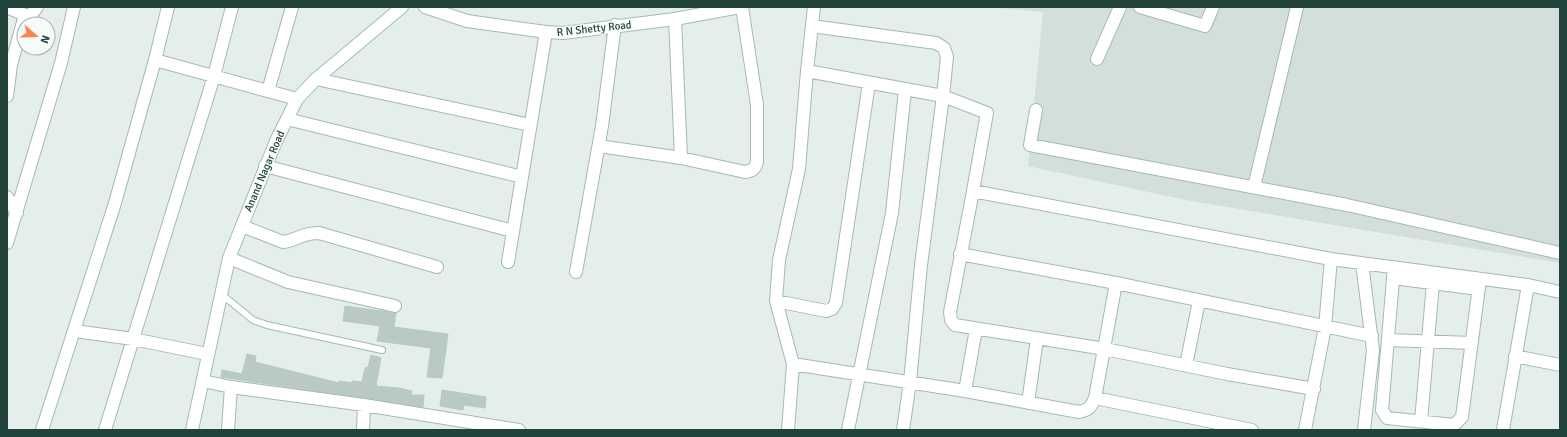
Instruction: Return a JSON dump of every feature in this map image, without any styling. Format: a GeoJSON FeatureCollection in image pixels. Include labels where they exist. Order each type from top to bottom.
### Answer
{"type":"FeatureCollection","features":[{"type":"Feature","properties":{"kind":"street"},"geometry":{"type":"LineString","coordinates":[[7,7],[25,15],[31,15],[37,7]]}},
{"type":"Feature","properties":{"kind":"street"},"geometry":{"type":"LineString","coordinates":[[7,243],[61,63],[74,7]]}},
{"type":"Feature","properties":{"kind":"street"},"geometry":{"type":"LineString","coordinates":[[42,430],[75,331],[114,203],[155,60],[168,7]]}},
{"type":"Feature","properties":{"kind":"street"},"geometry":{"type":"LineString","coordinates":[[104,430],[214,76],[232,7]]}},
{"type":"Feature","properties":{"kind":"street"},"geometry":{"type":"LineString","coordinates":[[268,91],[292,7]]}},
{"type":"Feature","properties":{"kind":"street","name":"Anand Nagar Road"},"geometry":{"type":"LineString","coordinates":[[192,430],[220,293],[229,258],[265,166],[287,119],[297,99],[316,79],[402,7]]}},
{"type":"Feature","properties":{"kind":"street","name":"R N Shetty Road"},"geometry":{"type":"LineString","coordinates":[[425,7],[466,21],[563,33],[615,25],[675,19],[690,12],[741,7]]}},
{"type":"Feature","properties":{"kind":"street"},"geometry":{"type":"LineString","coordinates":[[599,146],[681,158],[745,172],[750,172],[755,168],[757,162],[757,105],[741,7]]}},
{"type":"Feature","properties":{"kind":"street"},"geometry":{"type":"LineString","coordinates":[[788,430],[793,364],[776,302],[779,260],[799,169],[814,7]]}},
{"type":"Feature","properties":{"kind":"street"},"geometry":{"type":"LineString","coordinates":[[1098,59],[1120,7]]}},
{"type":"Feature","properties":{"kind":"street"},"geometry":{"type":"LineString","coordinates":[[1140,7],[1205,26],[1213,7]]}},
{"type":"Feature","properties":{"kind":"street"},"geometry":{"type":"LineString","coordinates":[[1254,187],[1297,7]]}},
{"type":"Feature","properties":{"kind":"street"},"geometry":{"type":"LineString","coordinates":[[7,96],[11,65],[25,15]]}},
{"type":"Feature","properties":{"kind":"street"},"geometry":{"type":"LineString","coordinates":[[675,19],[681,158]]}},
{"type":"Feature","properties":{"kind":"street"},"geometry":{"type":"LineString","coordinates":[[576,272],[599,146],[615,25]]}},
{"type":"Feature","properties":{"kind":"street"},"geometry":{"type":"LineString","coordinates":[[812,26],[940,44],[946,52],[947,57],[943,96],[921,265],[910,382],[903,430]]}},
{"type":"Feature","properties":{"kind":"street"},"geometry":{"type":"LineString","coordinates":[[508,262],[546,32]]}},
{"type":"Feature","properties":{"kind":"street"},"geometry":{"type":"LineString","coordinates":[[155,60],[297,99]]}},
{"type":"Feature","properties":{"kind":"street"},"geometry":{"type":"LineString","coordinates":[[807,71],[943,96],[987,113],[950,312],[950,320],[955,325],[1105,349],[1186,366],[1314,389]]}},
{"type":"Feature","properties":{"kind":"street"},"geometry":{"type":"LineString","coordinates":[[316,79],[530,125]]}},
{"type":"Feature","properties":{"kind":"street"},"geometry":{"type":"LineString","coordinates":[[776,302],[826,311],[832,309],[836,303],[869,83]]}},
{"type":"Feature","properties":{"kind":"street"},"geometry":{"type":"LineString","coordinates":[[848,430],[861,374],[892,213],[905,90]]}},
{"type":"Feature","properties":{"kind":"street"},"geometry":{"type":"LineString","coordinates":[[1036,110],[1030,145],[1347,205],[1560,253]]}},
{"type":"Feature","properties":{"kind":"street"},"geometry":{"type":"LineString","coordinates":[[287,119],[522,177]]}},
{"type":"Feature","properties":{"kind":"street"},"geometry":{"type":"LineString","coordinates":[[265,166],[513,231]]}},
{"type":"Feature","properties":{"kind":"street"},"geometry":{"type":"LineString","coordinates":[[973,191],[1331,259],[1362,263],[1393,273],[1433,283],[1528,285],[1560,292]]}},
{"type":"Feature","properties":{"kind":"street"},"geometry":{"type":"LineString","coordinates":[[7,197],[17,213]]}},
{"type":"Feature","properties":{"kind":"street"},"geometry":{"type":"LineString","coordinates":[[242,226],[283,242],[302,235],[319,234],[437,267]]}},
{"type":"Feature","properties":{"kind":"street"},"geometry":{"type":"LineString","coordinates":[[960,254],[1116,283],[1372,336]]}},
{"type":"Feature","properties":{"kind":"street"},"geometry":{"type":"LineString","coordinates":[[229,258],[288,282],[395,306]]}},
{"type":"Feature","properties":{"kind":"street"},"geometry":{"type":"LineString","coordinates":[[1305,430],[1325,327],[1331,259]]}},
{"type":"Feature","properties":{"kind":"street"},"geometry":{"type":"LineString","coordinates":[[1362,263],[1373,350],[1364,430]]}},
{"type":"Feature","properties":{"kind":"street"},"geometry":{"type":"LineString","coordinates":[[1393,273],[1480,284]]}},
{"type":"Feature","properties":{"kind":"street"},"geometry":{"type":"LineString","coordinates":[[1393,273],[1382,410],[1387,418],[1454,425],[1460,422],[1462,418],[1480,284]]}},
{"type":"Feature","properties":{"kind":"street"},"geometry":{"type":"LineString","coordinates":[[793,364],[965,391],[1079,412],[1087,410],[1092,406],[1095,398],[1116,283]]}},
{"type":"Feature","properties":{"kind":"street"},"geometry":{"type":"LineString","coordinates":[[1420,421],[1433,283]]}},
{"type":"Feature","properties":{"kind":"street"},"geometry":{"type":"LineString","coordinates":[[1503,430],[1528,285]]}},
{"type":"Feature","properties":{"kind":"street"},"geometry":{"type":"LineString","coordinates":[[1186,366],[1199,301]]}},
{"type":"Feature","properties":{"kind":"street"},"geometry":{"type":"LineString","coordinates":[[965,391],[976,329]]}},
{"type":"Feature","properties":{"kind":"street"},"geometry":{"type":"LineString","coordinates":[[75,331],[133,339],[207,354]]}},
{"type":"Feature","properties":{"kind":"street"},"geometry":{"type":"LineString","coordinates":[[1028,403],[1037,339]]}},
{"type":"Feature","properties":{"kind":"street"},"geometry":{"type":"LineString","coordinates":[[1388,340],[1472,343]]}},
{"type":"Feature","properties":{"kind":"street"},"geometry":{"type":"LineString","coordinates":[[1515,356],[1560,365]]}},
{"type":"Feature","properties":{"kind":"street"},"geometry":{"type":"LineString","coordinates":[[203,381],[230,387],[364,405],[519,430]]}},
{"type":"Feature","properties":{"kind":"street"},"geometry":{"type":"LineString","coordinates":[[228,430],[230,387]]}},
{"type":"Feature","properties":{"kind":"street"},"geometry":{"type":"LineString","coordinates":[[1095,398],[1252,430]]}},
{"type":"Feature","properties":{"kind":"street"},"geometry":{"type":"LineString","coordinates":[[363,430],[364,405]]}},
{"type":"Feature","properties":{"kind":"lane"},"geometry":{"type":"LineString","coordinates":[[220,293],[253,320],[267,325],[382,350]]}},
{"type":"Feature","properties":{"kind":"shaded area"},"geometry":{"type":"Polygon","coordinates":[[[989,7],[1560,7],[1560,263],[1186,200],[1028,166],[1043,12],[989,7]]]}},
{"type":"Feature","properties":{"kind":"building"},"geometry":{"type":"Polygon","coordinates":[[[345,306],[396,313],[394,327],[448,334],[442,378],[427,377],[431,348],[377,341],[380,326],[343,321],[345,306]]]}},
{"type":"Feature","properties":{"kind":"building"},"geometry":{"type":"Polygon","coordinates":[[[247,354],[256,356],[255,362],[339,383],[339,381],[352,383],[352,381],[362,382],[365,368],[368,367],[371,355],[381,358],[376,386],[412,391],[411,395],[424,395],[423,407],[221,377],[222,370],[242,374],[247,354]]]}},
{"type":"Feature","properties":{"kind":"building"},"geometry":{"type":"Polygon","coordinates":[[[442,390],[486,397],[485,408],[464,405],[463,410],[440,406],[442,390]]]}}]}
